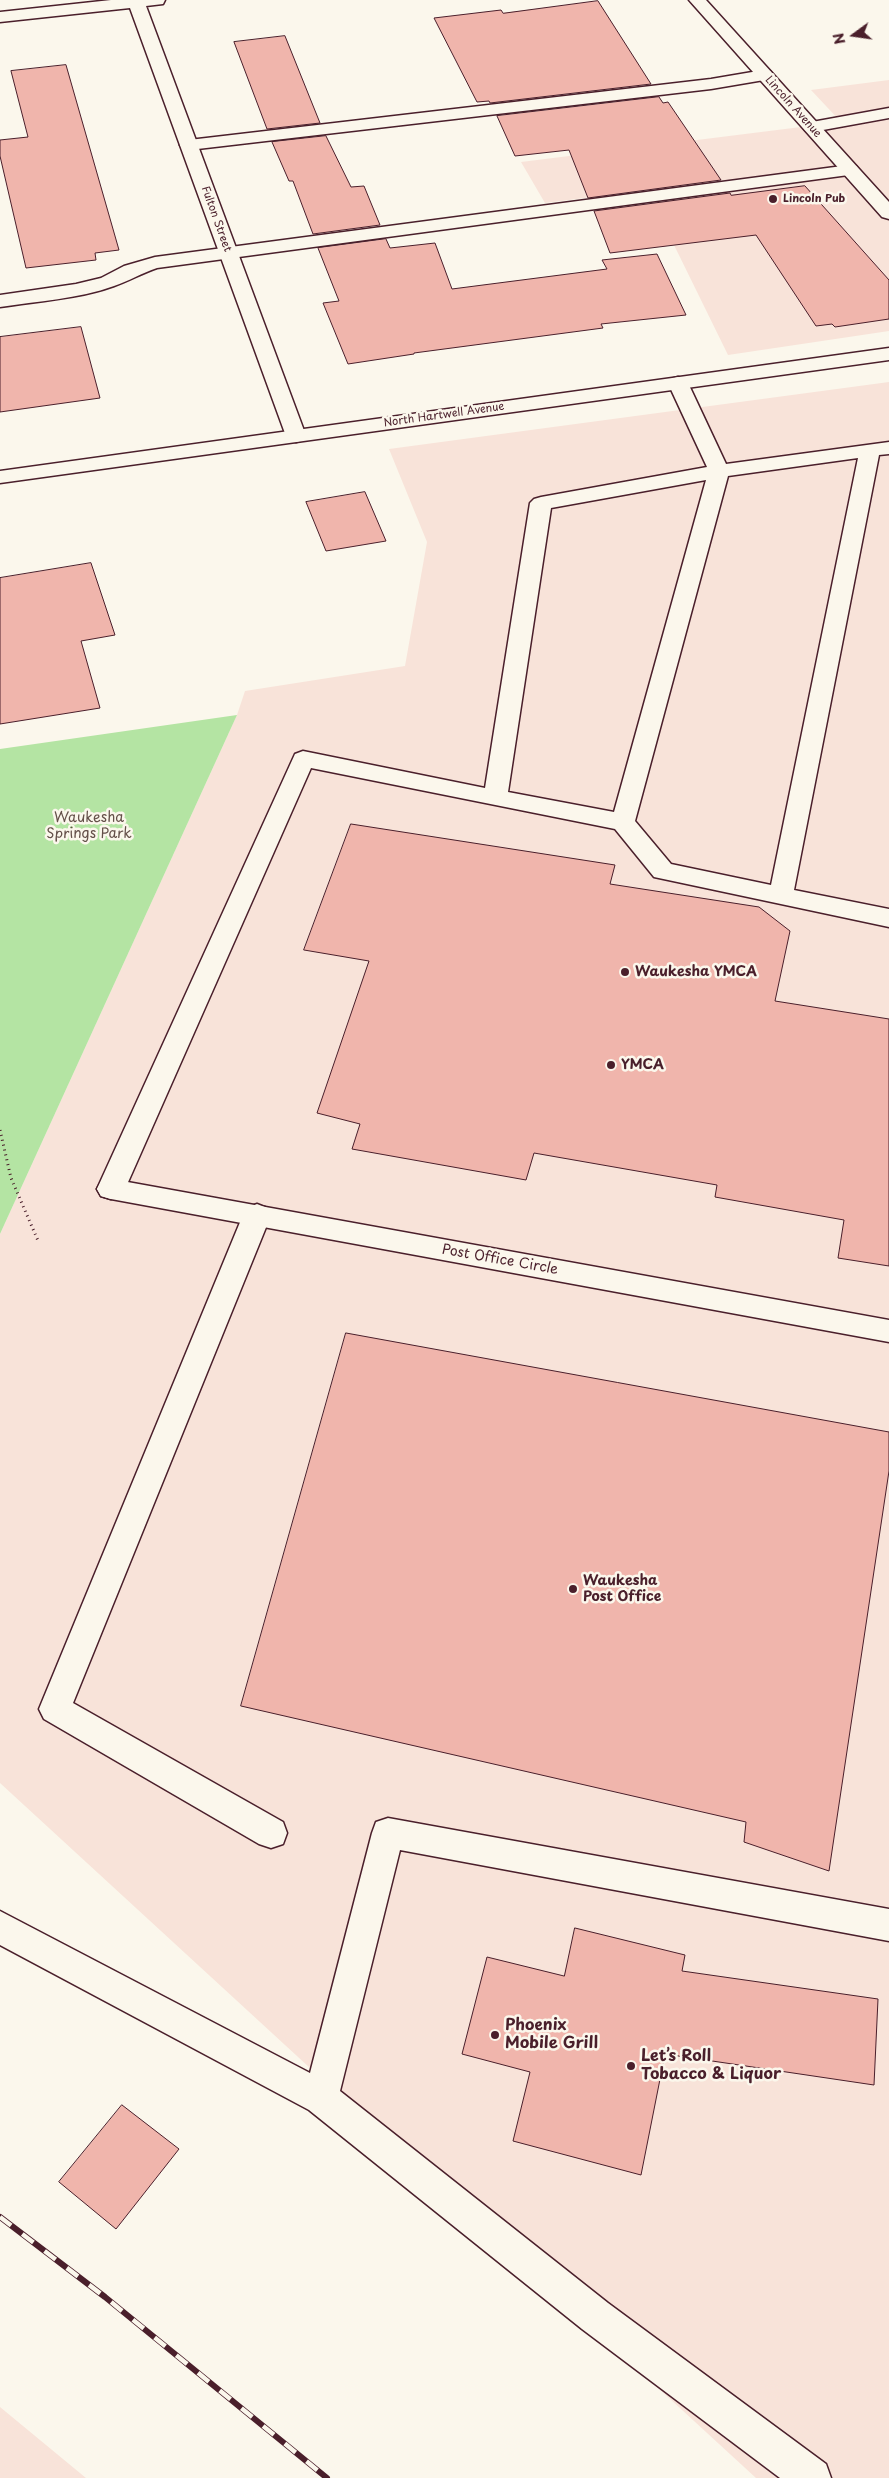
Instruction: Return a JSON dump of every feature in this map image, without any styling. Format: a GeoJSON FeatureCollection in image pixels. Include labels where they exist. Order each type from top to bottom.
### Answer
{"type":"FeatureCollection","features":[{"type":"Feature","properties":{"kind":"street"},"geometry":{"type":"LineString","coordinates":[[0,17],[157,0]]}},
{"type":"Feature","properties":{"kind":"street","name":"Lincoln Avenue"},"geometry":{"type":"LineString","coordinates":[[697,0],[889,213]]}},
{"type":"Feature","properties":{"kind":"street","name":"Fulton Street"},"geometry":{"type":"LineString","coordinates":[[136,2],[296,436]]}},
{"type":"Feature","properties":{"kind":"street"},"geometry":{"type":"LineString","coordinates":[[189,145],[711,84],[764,75]]}},
{"type":"Feature","properties":{"kind":"street"},"geometry":{"type":"LineString","coordinates":[[812,128],[889,113]]}},
{"type":"Feature","properties":{"kind":"street"},"geometry":{"type":"LineString","coordinates":[[0,301],[77,290],[108,282],[131,270],[155,263],[850,170]]}},
{"type":"Feature","properties":{"kind":"street","name":"North Hartwell Avenue"},"geometry":{"type":"LineString","coordinates":[[0,477],[889,354]]}},
{"type":"Feature","properties":{"kind":"street"},"geometry":{"type":"LineString","coordinates":[[623,822],[719,471],[678,383]]}},
{"type":"Feature","properties":{"kind":"street"},"geometry":{"type":"LineString","coordinates":[[781,895],[879,450],[719,471],[541,503],[495,798],[623,822],[663,871],[889,918]]}},
{"type":"Feature","properties":{"kind":"street","name":"Post Office Circle"},"geometry":{"type":"LineString","coordinates":[[495,798],[303,759],[111,1189],[889,1332]]}},
{"type":"Feature","properties":{"kind":"street"},"geometry":{"type":"LineString","coordinates":[[257,1215],[55,1709],[271,1833]]}},
{"type":"Feature","properties":{"kind":"street"},"geometry":{"type":"LineString","coordinates":[[321,2098],[388,1833],[889,1925]]}},
{"type":"Feature","properties":{"kind":"street"},"geometry":{"type":"LineString","coordinates":[[0,1927],[321,2098],[595,2316],[812,2478]]}},
{"type":"Feature","properties":{"kind":"path"},"geometry":{"type":"LineString","coordinates":[[0,1130],[11,1178],[39,1243]]}},
{"type":"Feature","properties":{"kind":"shaded area"},"geometry":{"type":"Polygon","coordinates":[[[889,80],[889,331],[728,355],[647,190],[545,203],[521,162],[841,122],[811,90],[889,80]]]}},
{"type":"Feature","properties":{"kind":"shaded area"},"geometry":{"type":"Polygon","coordinates":[[[889,382],[889,2478],[756,2478],[0,1783],[0,1234],[237,715],[245,691],[405,666],[427,542],[389,449],[889,382]]]}},
{"type":"Feature","properties":{"kind":"shaded area"},"geometry":{"type":"Polygon","coordinates":[[[0,2407],[86,2478],[0,2478],[0,2407]]]}},
{"type":"Feature","properties":{"kind":"green space","name":"Waukesha Springs Park"},"geometry":{"type":"Polygon","coordinates":[[[237,715],[0,1234],[0,749],[237,715]]]}},
{"type":"Feature","properties":{"kind":"building"},"geometry":{"type":"Polygon","coordinates":[[[598,1],[651,84],[490,103],[489,101],[477,102],[434,18],[501,10],[503,13],[598,1]]]}},
{"type":"Feature","properties":{"kind":"building"},"geometry":{"type":"Polygon","coordinates":[[[285,36],[320,123],[267,129],[234,42],[285,36]]]}},
{"type":"Feature","properties":{"kind":"building"},"geometry":{"type":"Polygon","coordinates":[[[66,65],[119,250],[95,253],[96,260],[26,268],[0,156],[0,140],[28,137],[11,71],[66,65]]]}},
{"type":"Feature","properties":{"kind":"building"},"geometry":{"type":"Polygon","coordinates":[[[659,97],[663,103],[668,102],[721,180],[588,198],[569,150],[515,156],[497,116],[659,97]]]}},
{"type":"Feature","properties":{"kind":"building"},"geometry":{"type":"Polygon","coordinates":[[[326,136],[351,187],[364,186],[380,225],[313,234],[293,181],[289,181],[272,142],[326,136]]]}},
{"type":"Feature","properties":{"kind":"building"},"geometry":{"type":"Polygon","coordinates":[[[805,186],[889,280],[889,319],[835,327],[832,324],[816,326],[756,235],[610,253],[594,211],[730,193],[731,195],[805,186]]]}},
{"type":"Feature","properties":{"kind":"building"},"geometry":{"type":"Polygon","coordinates":[[[386,239],[390,248],[435,243],[452,289],[607,269],[602,260],[657,254],[686,315],[601,324],[603,328],[414,353],[348,364],[323,303],[339,301],[318,248],[386,239]]]}},
{"type":"Feature","properties":{"kind":"building"},"geometry":{"type":"Polygon","coordinates":[[[81,327],[100,398],[0,412],[0,337],[81,327]]]}},
{"type":"Feature","properties":{"kind":"building"},"geometry":{"type":"Polygon","coordinates":[[[365,492],[386,541],[326,551],[306,502],[365,492]]]}},
{"type":"Feature","properties":{"kind":"building"},"geometry":{"type":"Polygon","coordinates":[[[91,563],[115,635],[81,641],[100,708],[0,724],[0,578],[91,563]]]}},
{"type":"Feature","properties":{"kind":"building","name":"YMCA"},"geometry":{"type":"Polygon","coordinates":[[[351,824],[615,865],[610,884],[759,907],[790,931],[775,1001],[889,1019],[889,1266],[838,1258],[844,1220],[715,1197],[717,1185],[534,1153],[526,1180],[352,1149],[360,1124],[317,1113],[369,961],[304,950],[351,824]]]}},
{"type":"Feature","properties":{"kind":"building","name":"Waukesha Post Office"},"geometry":{"type":"Polygon","coordinates":[[[346,1333],[889,1432],[889,1471],[829,1871],[744,1842],[746,1822],[241,1706],[346,1333]]]}},
{"type":"Feature","properties":{"kind":"building"},"geometry":{"type":"Polygon","coordinates":[[[575,1928],[685,1955],[682,1971],[878,1999],[874,2085],[665,2054],[641,2175],[513,2141],[530,2072],[462,2054],[487,1957],[564,1976],[575,1928]]]}},
{"type":"Feature","properties":{"kind":"building"},"geometry":{"type":"Polygon","coordinates":[[[122,2105],[179,2149],[116,2229],[59,2182],[122,2105]]]}},
{"type":"Feature","properties":{"kind":"railway"},"geometry":{"type":"LineString","coordinates":[[0,2217],[105,2297],[327,2478]]}},
{"type":"Feature","properties":{"kind":"place","name":"Lincoln Pub"},"geometry":{"type":"Point","coordinates":[773,199]}},
{"type":"Feature","properties":{"kind":"place","name":"Waukesha YMCA"},"geometry":{"type":"Point","coordinates":[625,972]}},
{"type":"Feature","properties":{"kind":"place","name":"YMCA"},"geometry":{"type":"Point","coordinates":[611,1065]}},
{"type":"Feature","properties":{"kind":"place","name":"Waukesha Post Office"},"geometry":{"type":"Point","coordinates":[573,1589]}},
{"type":"Feature","properties":{"kind":"place","name":"Phoenix Mobile Grill"},"geometry":{"type":"Point","coordinates":[495,2035]}},
{"type":"Feature","properties":{"kind":"place","name":"Let’s Roll Tobacco & Liquor"},"geometry":{"type":"Point","coordinates":[631,2066]}}]}
